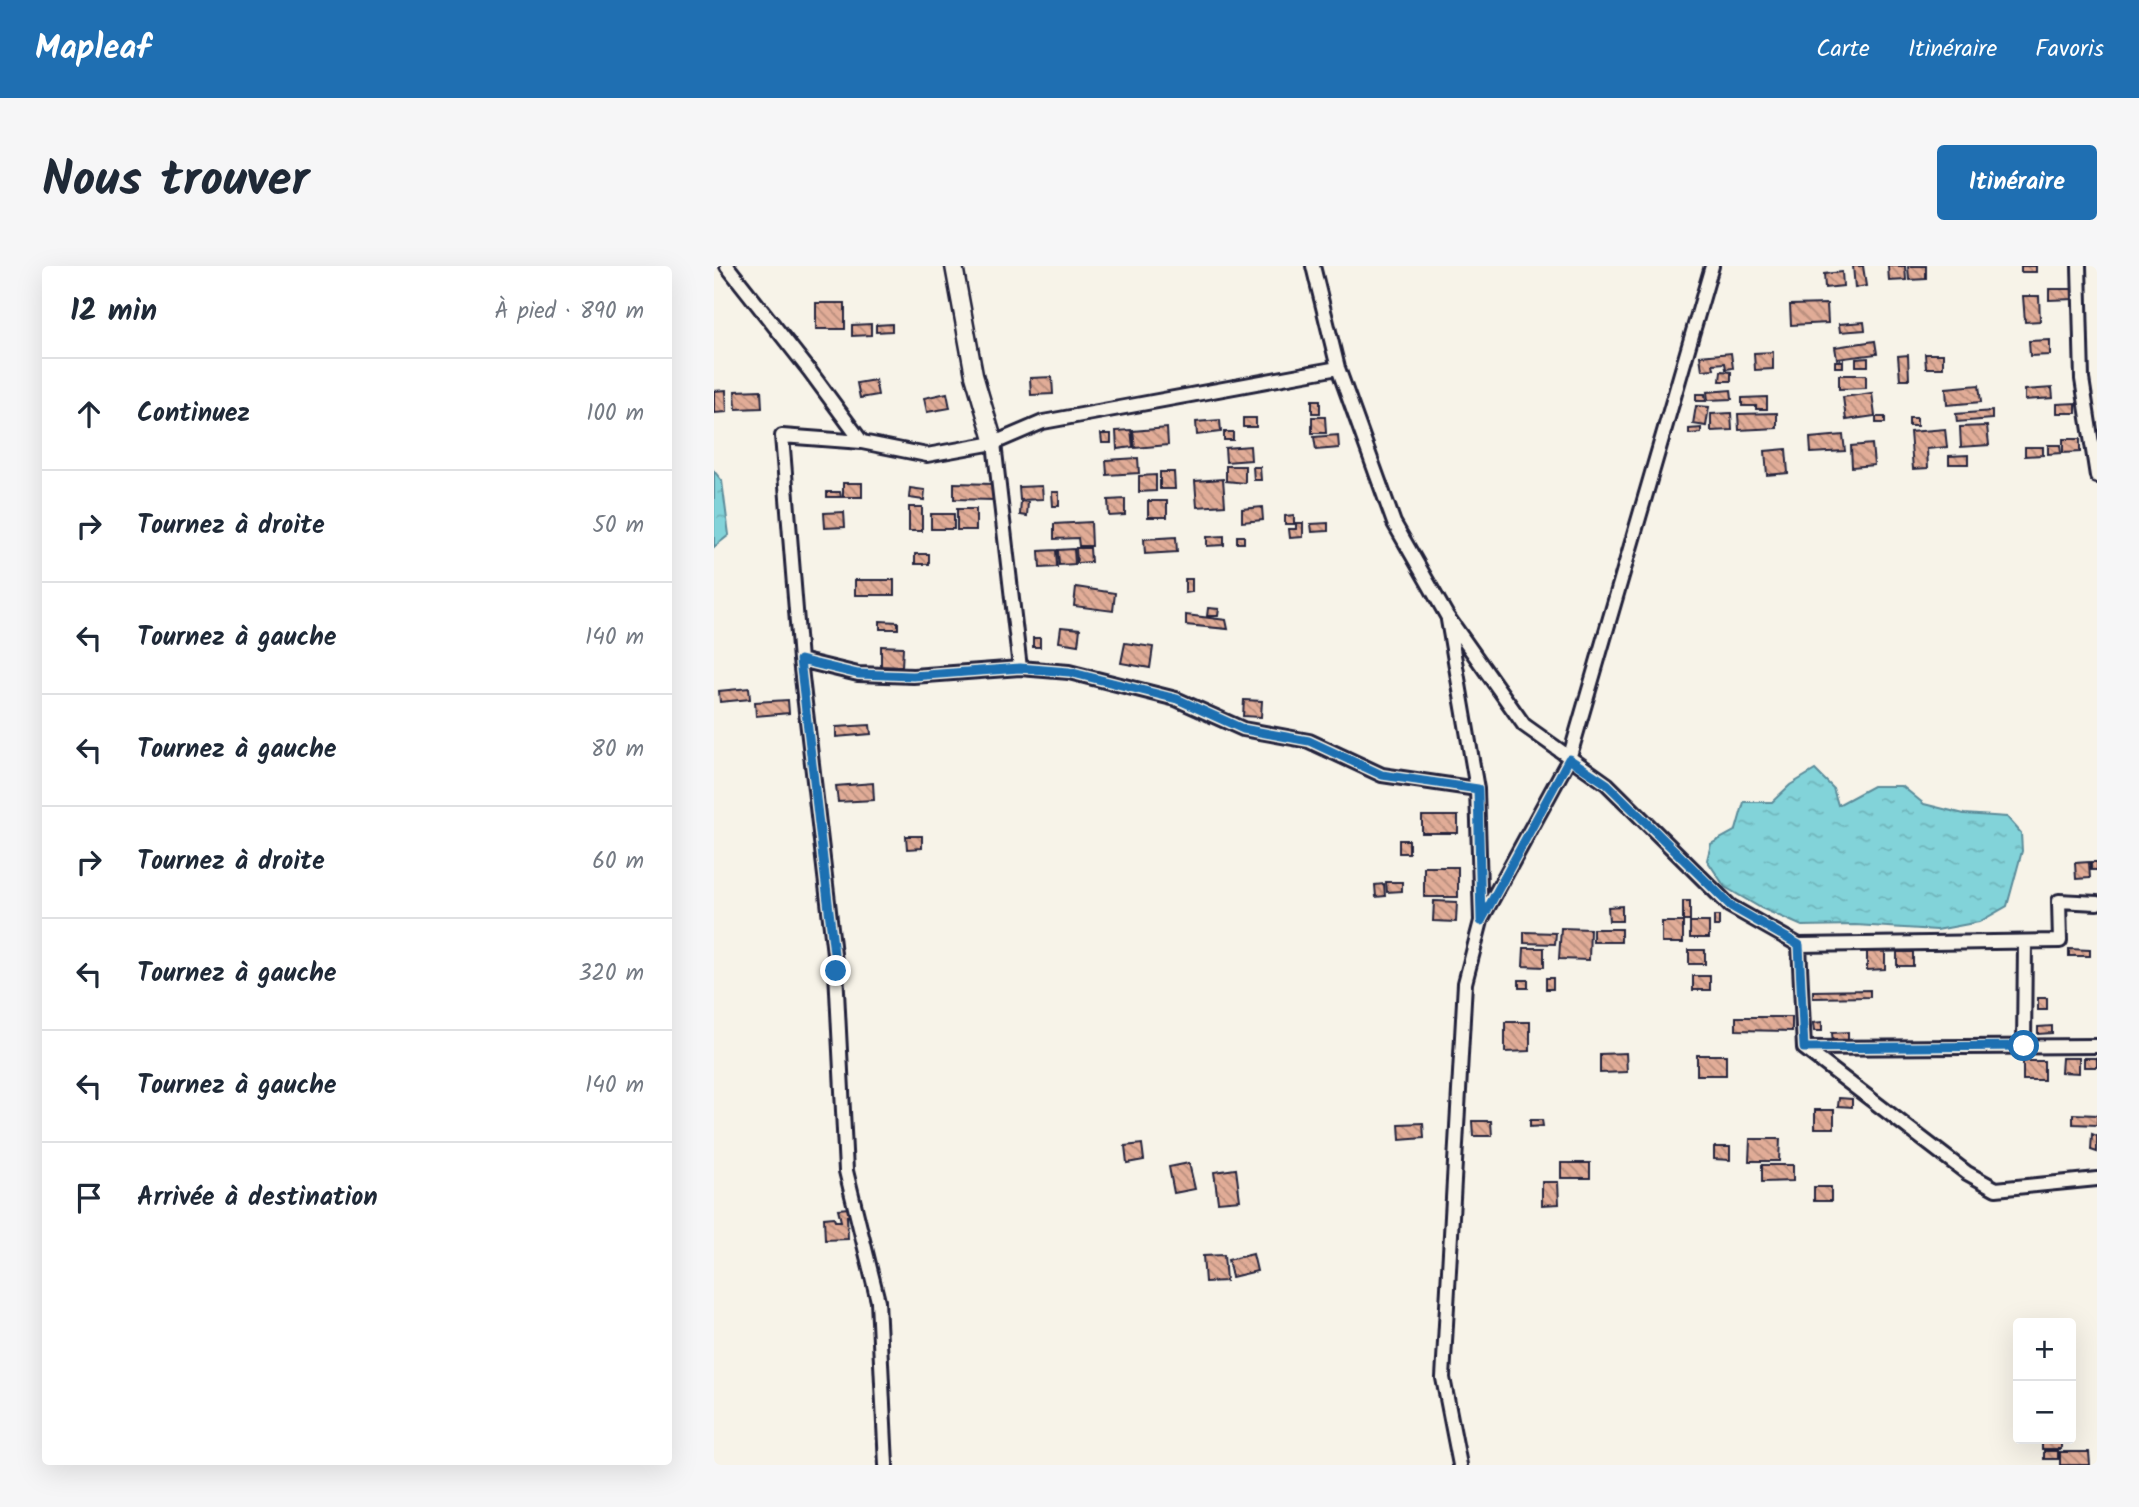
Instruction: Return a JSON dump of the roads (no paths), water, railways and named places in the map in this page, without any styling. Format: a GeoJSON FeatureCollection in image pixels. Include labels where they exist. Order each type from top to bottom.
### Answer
{"type":"FeatureCollection","features":[{"type":"Feature","properties":{"kind":"street"},"geometry":{"type":"LineString","coordinates":[[727,266],[862,442]]}},
{"type":"Feature","properties":{"kind":"street"},"geometry":{"type":"LineString","coordinates":[[954,266],[974,375],[994,443],[1020,668]]}},
{"type":"Feature","properties":{"kind":"street"},"geometry":{"type":"LineString","coordinates":[[1313,266],[1338,368],[1394,523],[1447,616],[1524,725],[1607,784],[1731,906],[1799,945],[2060,941],[2059,901],[2097,903]]}},
{"type":"Feature","properties":{"kind":"street"},"geometry":{"type":"LineString","coordinates":[[1460,1465],[1443,1378],[1465,983],[1481,921],[1569,759],[1712,266]]}},
{"type":"Feature","properties":{"kind":"street"},"geometry":{"type":"LineString","coordinates":[[2079,266],[2082,379],[2097,476]]}},
{"type":"Feature","properties":{"kind":"street"},"geometry":{"type":"LineString","coordinates":[[887,1465],[878,1301],[846,1171],[836,971],[800,660],[782,436],[862,442],[927,455],[994,443],[1043,422],[1338,368]]}},
{"type":"Feature","properties":{"kind":"street"},"geometry":{"type":"LineString","coordinates":[[1447,616],[1478,789],[1481,921]]}},
{"type":"Feature","properties":{"kind":"street"},"geometry":{"type":"LineString","coordinates":[[800,660],[858,674],[913,676],[1020,668],[1069,672],[1177,699],[1243,729],[1309,741],[1382,775],[1478,789]]}},
{"type":"Feature","properties":{"kind":"street"},"geometry":{"type":"LineString","coordinates":[[2024,1046],[2025,942]]}},
{"type":"Feature","properties":{"kind":"street"},"geometry":{"type":"LineString","coordinates":[[1799,945],[1804,1048],[1967,1173],[1996,1189],[2097,1179]]}},
{"type":"Feature","properties":{"kind":"street"},"geometry":{"type":"LineString","coordinates":[[1804,1048],[2097,1046]]}},
{"type":"Feature","properties":{"kind":"water"},"geometry":{"type":"Polygon","coordinates":[[[714,471],[722,481],[729,535],[714,547],[714,471]]]}},
{"type":"Feature","properties":{"kind":"water"},"geometry":{"type":"Polygon","coordinates":[[[1815,770],[1833,788],[1838,805],[1873,786],[1902,786],[1924,804],[1964,814],[2007,817],[2021,833],[2022,851],[2007,906],[1979,922],[1937,930],[1855,925],[1802,926],[1761,908],[1725,887],[1707,860],[1711,844],[1736,830],[1744,802],[1772,802],[1790,785],[1815,770]]]}}]}
